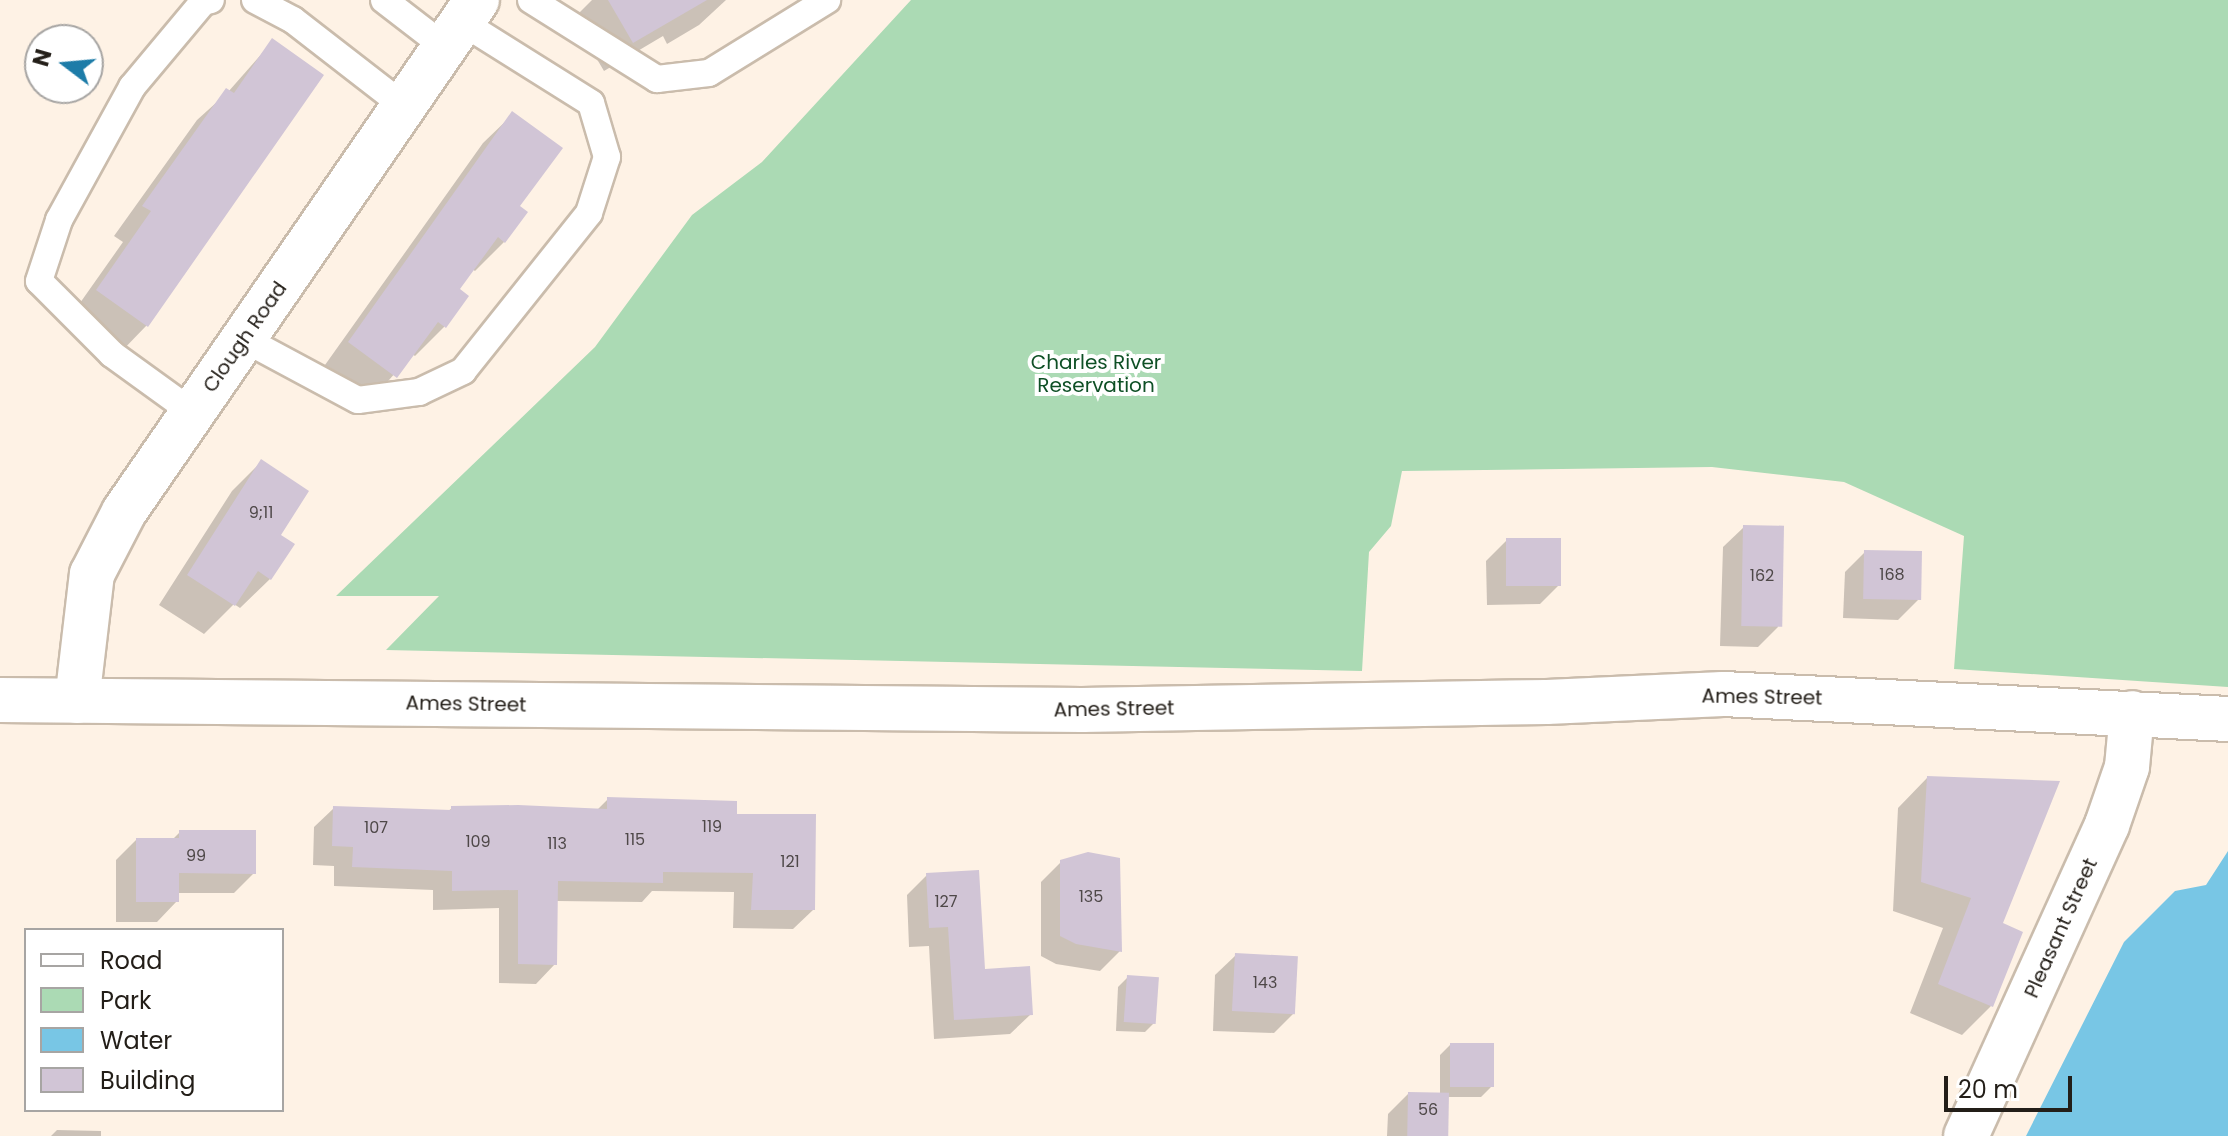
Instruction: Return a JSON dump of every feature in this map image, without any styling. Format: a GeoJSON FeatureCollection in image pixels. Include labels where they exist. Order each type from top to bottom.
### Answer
{"type":"FeatureCollection","features":[{"type":"Feature","properties":{"kind":"street","name":"Clough Road"},"geometry":{"type":"LineString","coordinates":[[77,701],[92,574],[124,512],[462,23]]}},
{"type":"Feature","properties":{"kind":"street","name":"Ames Street"},"geometry":{"type":"LineString","coordinates":[[0,700],[1082,710],[1547,702],[1723,694],[2228,719]]}},
{"type":"Feature","properties":{"kind":"street","name":"Pleasant Street"},"geometry":{"type":"LineString","coordinates":[[1966,1136],[2107,825],[2127,767],[2132,713]]}},
{"type":"Feature","properties":{"kind":"lane"},"geometry":{"type":"LineString","coordinates":[[192,412],[112,354],[39,281],[59,220],[132,87],[203,2],[211,0]]}},
{"type":"Feature","properties":{"kind":"lane"},"geometry":{"type":"LineString","coordinates":[[255,0],[293,20],[404,106]]}},
{"type":"Feature","properties":{"kind":"lane"},"geometry":{"type":"LineString","coordinates":[[244,339],[358,400],[419,392],[463,371],[589,213],[607,157],[591,103],[462,23],[384,0]]}},
{"type":"Feature","properties":{"kind":"lane"},"geometry":{"type":"LineString","coordinates":[[531,0],[657,79],[709,73],[827,0]]}},
{"type":"Feature","properties":{"kind":"green space","name":"Charles River Reservation"},"geometry":{"type":"Polygon","coordinates":[[[911,0],[2228,0],[2228,687],[1954,669],[1964,536],[1844,482],[1712,467],[1402,471],[1391,526],[1369,552],[1362,671],[386,650],[439,596],[336,596],[595,347],[692,215],[762,162],[911,0]]]}},
{"type":"Feature","properties":{"kind":"water"},"geometry":{"type":"Polygon","coordinates":[[[2228,851],[2228,1136],[2026,1136],[2124,942],[2175,891],[2206,885],[2228,851]]]}},
{"type":"Feature","properties":{"kind":"building"},"geometry":{"type":"Polygon","coordinates":[[[608,0],[707,0],[633,43],[608,0]]]}},
{"type":"Feature","properties":{"kind":"building"},"geometry":{"type":"Polygon","coordinates":[[[272,38],[324,75],[148,327],[96,290],[151,211],[142,206],[226,88],[234,93],[272,38]]]}},
{"type":"Feature","properties":{"kind":"building"},"geometry":{"type":"Polygon","coordinates":[[[512,111],[563,148],[520,206],[528,212],[505,243],[498,237],[460,289],[469,296],[446,328],[438,322],[397,378],[348,342],[512,111]]]}},
{"type":"Feature","properties":{"kind":"building"},"geometry":{"type":"Polygon","coordinates":[[[261,459],[309,491],[281,535],[295,544],[271,580],[258,571],[235,606],[187,575],[261,459]]]}},
{"type":"Feature","properties":{"kind":"building"},"geometry":{"type":"Polygon","coordinates":[[[1743,525],[1784,526],[1782,627],[1741,626],[1743,525]]]}},
{"type":"Feature","properties":{"kind":"building"},"geometry":{"type":"Polygon","coordinates":[[[1506,538],[1561,538],[1561,586],[1506,586],[1506,538]]]}},
{"type":"Feature","properties":{"kind":"building"},"geometry":{"type":"Polygon","coordinates":[[[1864,550],[1922,551],[1921,600],[1863,599],[1864,550]]]}},
{"type":"Feature","properties":{"kind":"building"},"geometry":{"type":"Polygon","coordinates":[[[1927,776],[2060,781],[2003,923],[2023,932],[1993,1007],[1938,984],[1971,898],[1921,882],[1927,776]]]}},
{"type":"Feature","properties":{"kind":"building"},"geometry":{"type":"Polygon","coordinates":[[[607,797],[737,801],[737,814],[816,814],[815,910],[751,910],[753,873],[663,872],[663,883],[558,881],[557,965],[518,964],[518,890],[452,891],[452,871],[352,867],[353,847],[332,846],[333,806],[451,810],[451,806],[518,805],[607,809],[607,797]]]}},
{"type":"Feature","properties":{"kind":"building"},"geometry":{"type":"Polygon","coordinates":[[[179,830],[256,830],[256,874],[179,873],[179,902],[136,902],[136,838],[179,838],[179,830]]]}},
{"type":"Feature","properties":{"kind":"building"},"geometry":{"type":"Polygon","coordinates":[[[1088,852],[1120,858],[1122,952],[1076,944],[1060,936],[1060,860],[1088,852]]]}},
{"type":"Feature","properties":{"kind":"building"},"geometry":{"type":"Polygon","coordinates":[[[979,870],[985,969],[1030,966],[1033,1015],[954,1020],[948,927],[929,928],[926,873],[979,870]]]}},
{"type":"Feature","properties":{"kind":"building"},"geometry":{"type":"Polygon","coordinates":[[[1235,953],[1298,956],[1295,1014],[1232,1011],[1235,953]]]}},
{"type":"Feature","properties":{"kind":"building"},"geometry":{"type":"Polygon","coordinates":[[[1127,975],[1159,977],[1156,1024],[1124,1022],[1127,975]]]}},
{"type":"Feature","properties":{"kind":"building"},"geometry":{"type":"Polygon","coordinates":[[[1450,1043],[1494,1043],[1494,1087],[1450,1087],[1450,1043]]]}},
{"type":"Feature","properties":{"kind":"building"},"geometry":{"type":"Polygon","coordinates":[[[1408,1092],[1449,1093],[1448,1136],[1407,1136],[1408,1092]]]}}]}
